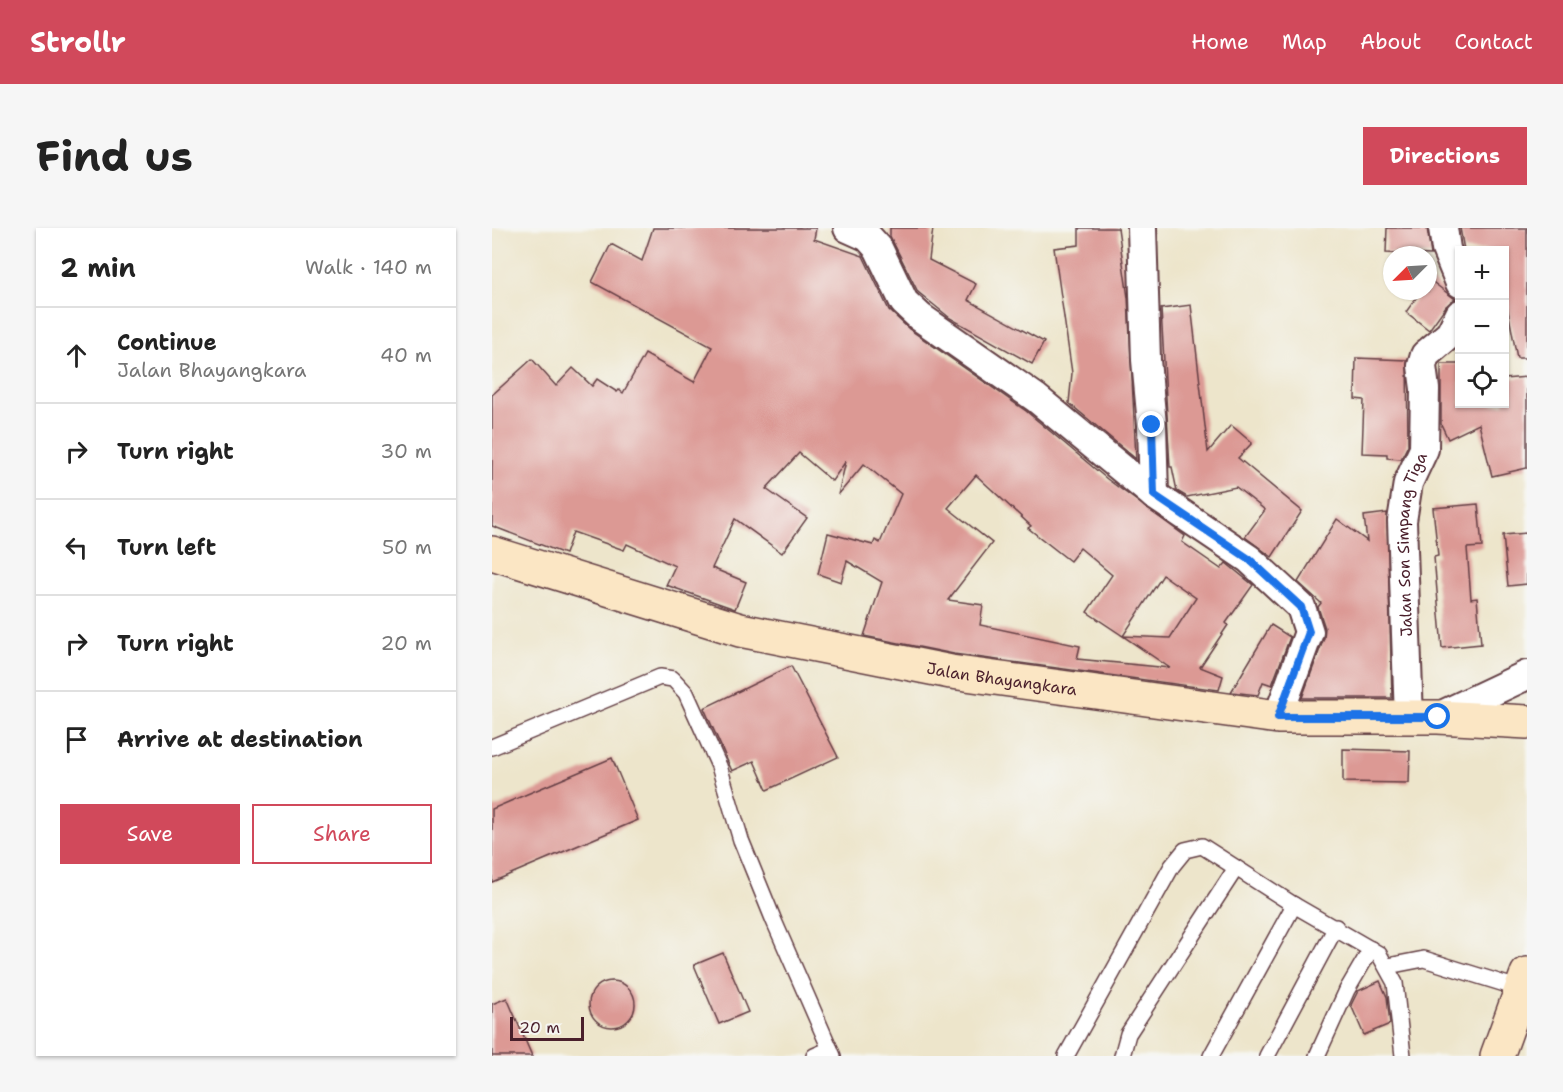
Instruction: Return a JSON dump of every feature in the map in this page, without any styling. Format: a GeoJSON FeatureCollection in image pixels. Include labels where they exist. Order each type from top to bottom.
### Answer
{"type":"FeatureCollection","features":[{"type":"Feature","properties":{"kind":"street"},"geometry":{"type":"LineString","coordinates":[[848,228],[868,237],[878,248],[904,302],[920,317],[1036,398],[1154,495],[1249,559],[1301,607],[1309,632],[1278,717]]}},
{"type":"Feature","properties":{"kind":"street"},"geometry":{"type":"LineString","coordinates":[[1142,228],[1146,360],[1152,425],[1154,495]]}},
{"type":"Feature","properties":{"kind":"street"},"geometry":{"type":"LineString","coordinates":[[1443,228],[1446,249],[1455,271]]}},
{"type":"Feature","properties":{"kind":"street","name":"Jalan Son Simpang Tiga"},"geometry":{"type":"LineString","coordinates":[[1424,718],[1402,521],[1408,483],[1424,448],[1425,389],[1422,366],[1425,355],[1450,334],[1455,324]]}},
{"type":"Feature","properties":{"kind":"street","name":"Jalan Bhayangkara"},"geometry":{"type":"LineString","coordinates":[[492,553],[740,630],[951,672],[1278,717],[1424,718],[1527,722]]}},
{"type":"Feature","properties":{"kind":"street"},"geometry":{"type":"LineString","coordinates":[[1424,718],[1527,675]]}},
{"type":"Feature","properties":{"kind":"street"},"geometry":{"type":"LineString","coordinates":[[1497,1056],[1524,982]]}},
{"type":"Feature","properties":{"kind":"lane"},"geometry":{"type":"LineString","coordinates":[[492,747],[660,677],[674,679],[686,693],[719,766],[749,860],[831,1053],[814,1056]]}},
{"type":"Feature","properties":{"kind":"lane"},"geometry":{"type":"LineString","coordinates":[[1066,1056],[1172,866],[1185,850],[1202,846],[1294,905],[1371,949],[1388,966],[1395,982],[1403,1056]]}},
{"type":"Feature","properties":{"kind":"lane"},"geometry":{"type":"LineString","coordinates":[[1122,1056],[1128,1034],[1236,868]]}},
{"type":"Feature","properties":{"kind":"lane"},"geometry":{"type":"LineString","coordinates":[[1211,1056],[1294,905]]}},
{"type":"Feature","properties":{"kind":"lane"},"geometry":{"type":"LineString","coordinates":[[1268,1056],[1336,927]]}},
{"type":"Feature","properties":{"kind":"lane"},"geometry":{"type":"LineString","coordinates":[[1317,1056],[1347,990],[1371,949]]}},
{"type":"Feature","properties":{"kind":"lane"},"geometry":{"type":"LineString","coordinates":[[1388,966],[1424,959],[1524,982]]}},
{"type":"Feature","properties":{"kind":"building"},"geometry":{"type":"Polygon","coordinates":[[[653,228],[816,228],[814,239],[863,256],[889,310],[909,329],[1026,411],[1107,479],[1185,536],[1182,542],[1221,569],[1226,563],[1253,585],[1226,623],[1228,625],[1200,667],[1223,676],[1219,690],[954,654],[864,636],[882,582],[847,561],[841,582],[818,574],[828,533],[873,545],[875,540],[880,543],[901,494],[864,464],[838,495],[846,461],[832,481],[799,453],[766,489],[807,518],[782,553],[735,519],[712,568],[746,582],[735,609],[666,585],[675,566],[627,544],[624,550],[573,532],[565,554],[492,526],[492,395],[532,359],[556,386],[573,368],[592,386],[597,379],[617,392],[619,390],[623,393],[645,354],[694,382],[712,347],[592,282],[611,244],[642,261],[653,228]],[[976,475],[948,508],[992,543],[948,600],[983,605],[980,625],[1080,646],[1077,659],[1170,668],[1087,612],[1112,575],[1080,548],[1070,561],[1028,528],[1031,526],[976,475]],[[1163,575],[1123,636],[1170,638],[1196,598],[1163,575]]]}},
{"type":"Feature","properties":{"kind":"building"},"geometry":{"type":"Polygon","coordinates":[[[890,228],[933,228],[929,260],[976,284],[968,300],[1044,342],[1032,364],[950,318],[918,292],[890,236],[890,228]]]}},
{"type":"Feature","properties":{"kind":"building"},"geometry":{"type":"Polygon","coordinates":[[[1079,228],[1118,228],[1128,298],[1136,459],[1069,403],[1072,373],[1054,248],[1079,245],[1079,228]]]}},
{"type":"Feature","properties":{"kind":"building"},"geometry":{"type":"Polygon","coordinates":[[[1387,228],[1427,228],[1430,246],[1386,246],[1387,228]]]}},
{"type":"Feature","properties":{"kind":"building"},"geometry":{"type":"Polygon","coordinates":[[[1460,228],[1527,228],[1527,358],[1517,358],[1509,316],[1509,246],[1463,246],[1460,228]]]}},
{"type":"Feature","properties":{"kind":"building"},"geometry":{"type":"Polygon","coordinates":[[[1437,285],[1455,299],[1446,306],[1429,330],[1406,312],[1415,300],[1437,300],[1437,285]]]}},
{"type":"Feature","properties":{"kind":"building"},"geometry":{"type":"Polygon","coordinates":[[[1191,305],[1208,452],[1231,425],[1252,443],[1238,458],[1302,511],[1272,557],[1245,537],[1265,510],[1236,487],[1187,497],[1177,491],[1172,467],[1170,467],[1161,309],[1191,305]]]}},
{"type":"Feature","properties":{"kind":"building"},"geometry":{"type":"Polygon","coordinates":[[[1356,358],[1407,360],[1408,445],[1401,459],[1387,458],[1387,454],[1362,453],[1364,400],[1355,399],[1356,358]]]}},
{"type":"Feature","properties":{"kind":"building"},"geometry":{"type":"Polygon","coordinates":[[[1441,364],[1455,364],[1455,408],[1509,408],[1509,379],[1527,377],[1527,468],[1492,476],[1479,424],[1448,439],[1441,424],[1441,364]]]}},
{"type":"Feature","properties":{"kind":"building"},"geometry":{"type":"Polygon","coordinates":[[[1478,504],[1482,547],[1467,548],[1471,599],[1477,598],[1481,644],[1442,648],[1434,557],[1438,556],[1433,508],[1478,504]]]}},
{"type":"Feature","properties":{"kind":"building"},"geometry":{"type":"Polygon","coordinates":[[[1387,513],[1392,698],[1302,698],[1324,638],[1325,628],[1318,607],[1321,603],[1298,582],[1337,519],[1367,541],[1364,516],[1387,513]]]}},
{"type":"Feature","properties":{"kind":"building"},"geometry":{"type":"Polygon","coordinates":[[[1527,533],[1527,584],[1508,586],[1503,535],[1527,533]]]}},
{"type":"Feature","properties":{"kind":"building"},"geometry":{"type":"Polygon","coordinates":[[[1271,625],[1290,637],[1272,685],[1263,682],[1258,695],[1231,692],[1271,625]]]}},
{"type":"Feature","properties":{"kind":"building"},"geometry":{"type":"Polygon","coordinates":[[[791,666],[838,757],[767,790],[754,761],[732,771],[704,708],[791,666]]]}},
{"type":"Feature","properties":{"kind":"building"},"geometry":{"type":"Polygon","coordinates":[[[1343,749],[1410,751],[1409,783],[1343,782],[1343,749]]]}},
{"type":"Feature","properties":{"kind":"building"},"geometry":{"type":"Polygon","coordinates":[[[612,758],[638,820],[492,882],[492,809],[612,758]]]}},
{"type":"Feature","properties":{"kind":"building"},"geometry":{"type":"Polygon","coordinates":[[[723,953],[748,1012],[719,1024],[694,965],[723,953]]]}},
{"type":"Feature","properties":{"kind":"building"},"geometry":{"type":"Polygon","coordinates":[[[612,981],[628,988],[635,1004],[628,1020],[612,1027],[596,1020],[589,1004],[596,988],[612,981]]]}},
{"type":"Feature","properties":{"kind":"building"},"geometry":{"type":"Polygon","coordinates":[[[1380,981],[1387,997],[1390,1024],[1364,1035],[1351,1005],[1358,991],[1380,981]]]}},
{"type":"Feature","properties":{"kind":"building"},"geometry":{"type":"Polygon","coordinates":[[[507,998],[532,1056],[492,1056],[492,1004],[507,998]]]}},
{"type":"Feature","properties":{"kind":"route"},"geometry":{"type":"LineString","coordinates":[[1152,425],[1154,495],[1249,559],[1301,607],[1307,620],[1309,632],[1278,717],[1409,719],[1438,717]]}}]}
